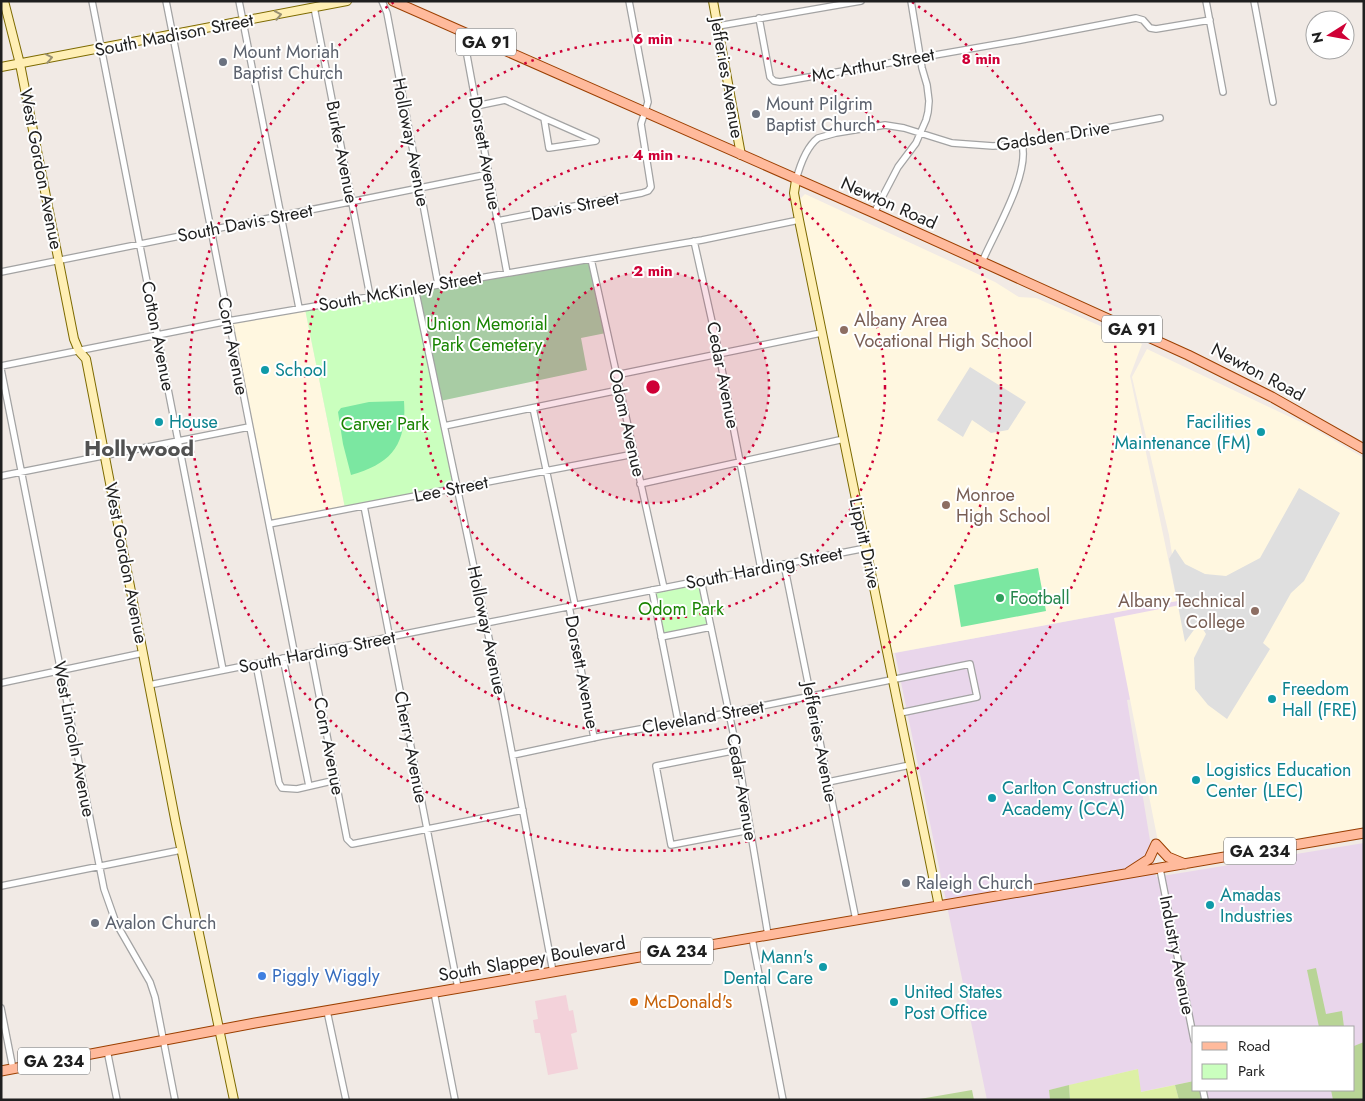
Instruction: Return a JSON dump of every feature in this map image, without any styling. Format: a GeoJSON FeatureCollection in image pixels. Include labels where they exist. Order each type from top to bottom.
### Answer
{"type":"FeatureCollection","features":[{"type":"Feature","properties":{"kind":"main road","name":"Newton Road"},"geometry":{"type":"LineString","coordinates":[[393,1],[874,213],[1229,374],[1364,450]]}},
{"type":"Feature","properties":{"kind":"main road","name":"South Slappey Boulevard"},"geometry":{"type":"LineString","coordinates":[[1,1071],[219,1029],[1364,833]]}},
{"type":"Feature","properties":{"kind":"main road"},"geometry":{"type":"LineString","coordinates":[[1125,875],[1149,859],[1156,844],[1168,857],[1187,864]]}},
{"type":"Feature","properties":{"kind":"street","name":"West Gordon Avenue"},"geometry":{"type":"LineString","coordinates":[[4,1],[20,64],[74,339],[79,351],[86,358],[181,850],[234,1100]]}},
{"type":"Feature","properties":{"kind":"street","name":"Cotton Avenue"},"geometry":{"type":"LineString","coordinates":[[92,1],[223,670]]}},
{"type":"Feature","properties":{"kind":"street","name":"Corn Avenue"},"geometry":{"type":"LineString","coordinates":[[166,1],[295,656]]}},
{"type":"Feature","properties":{"kind":"street"},"geometry":{"type":"LineString","coordinates":[[239,1],[299,308]]}},
{"type":"Feature","properties":{"kind":"street","name":"South Madison Street"},"geometry":{"type":"LineString","coordinates":[[1,67],[347,1]]}},
{"type":"Feature","properties":{"kind":"street","name":"Holloway Avenue"},"geometry":{"type":"LineString","coordinates":[[382,1],[386,13],[438,284]]}},
{"type":"Feature","properties":{"kind":"street"},"geometry":{"type":"LineString","coordinates":[[629,1],[648,102],[644,113]]}},
{"type":"Feature","properties":{"kind":"street","name":"Jefferies Avenue"},"geometry":{"type":"LineString","coordinates":[[713,1],[741,156]]}},
{"type":"Feature","properties":{"kind":"street"},"geometry":{"type":"LineString","coordinates":[[718,26],[861,1]]}},
{"type":"Feature","properties":{"kind":"street"},"geometry":{"type":"LineString","coordinates":[[874,213],[889,183],[916,143],[926,120],[929,101],[927,85],[911,1]]}},
{"type":"Feature","properties":{"kind":"street"},"geometry":{"type":"LineString","coordinates":[[1206,1],[1224,92]]}},
{"type":"Feature","properties":{"kind":"street"},"geometry":{"type":"LineString","coordinates":[[1254,1],[1273,102]]}},
{"type":"Feature","properties":{"kind":"street","name":"Burke Avenue"},"geometry":{"type":"LineString","coordinates":[[314,7],[370,296]]}},
{"type":"Feature","properties":{"kind":"street","name":"Mc Arthur Street"},"geometry":{"type":"LineString","coordinates":[[759,18],[768,71],[774,81],[780,82],[1136,18],[1143,20],[1150,28],[1156,29],[1210,20]]}},
{"type":"Feature","properties":{"kind":"street","name":"Dorsett Avenue"},"geometry":{"type":"LineString","coordinates":[[467,34],[466,50],[507,272]]}},
{"type":"Feature","properties":{"kind":"street"},"geometry":{"type":"LineString","coordinates":[[476,106],[505,100],[575,132],[596,142],[549,148],[544,118]]}},
{"type":"Feature","properties":{"kind":"street","name":"Davis Street"},"geometry":{"type":"LineString","coordinates":[[498,222],[648,191],[650,187],[641,124],[644,113]]}},
{"type":"Feature","properties":{"kind":"street","name":"Gadsden Drive"},"geometry":{"type":"LineString","coordinates":[[796,180],[799,168],[813,142],[822,136],[870,126],[885,125],[904,128],[965,145],[993,146],[1022,144],[1160,118]]}},
{"type":"Feature","properties":{"kind":"street"},"geometry":{"type":"LineString","coordinates":[[982,262],[1022,170],[1024,152],[1022,144]]}},
{"type":"Feature","properties":{"kind":"street","name":"South Davis Street"},"geometry":{"type":"LineString","coordinates":[[1,272],[489,174]]}},
{"type":"Feature","properties":{"kind":"street","name":"Lippitt Drive"},"geometry":{"type":"LineString","coordinates":[[796,180],[794,193],[799,220],[939,906]]}},
{"type":"Feature","properties":{"kind":"street","name":"South McKinley Street"},"geometry":{"type":"LineString","coordinates":[[1,368],[228,321],[694,241],[799,220]]}},
{"type":"Feature","properties":{"kind":"street","name":"Cedar Avenue"},"geometry":{"type":"LineString","coordinates":[[694,241],[719,353],[761,569]]}},
{"type":"Feature","properties":{"kind":"street","name":"Odom Avenue"},"geometry":{"type":"LineString","coordinates":[[591,259],[664,588]]}},
{"type":"Feature","properties":{"kind":"street","name":"Holloway Avenue"},"geometry":{"type":"LineString","coordinates":[[414,288],[513,755],[553,972]]}},
{"type":"Feature","properties":{"kind":"street"},"geometry":{"type":"LineString","coordinates":[[616,375],[822,333]]}},
{"type":"Feature","properties":{"kind":"street","name":"West Lincoln Avenue"},"geometry":{"type":"LineString","coordinates":[[1,368],[106,898],[116,923],[150,982],[159,1013],[175,1100]]}},
{"type":"Feature","properties":{"kind":"street"},"geometry":{"type":"LineString","coordinates":[[444,426],[619,390]]}},
{"type":"Feature","properties":{"kind":"street","name":"Dorsett Avenue"},"geometry":{"type":"LineString","coordinates":[[533,408],[547,471],[572,606],[594,738]]}},
{"type":"Feature","properties":{"kind":"street"},"geometry":{"type":"LineString","coordinates":[[1,476],[249,427]]}},
{"type":"Feature","properties":{"kind":"street"},"geometry":{"type":"LineString","coordinates":[[640,484],[844,438]]}},
{"type":"Feature","properties":{"kind":"street","name":"Lee Street"},"geometry":{"type":"LineString","coordinates":[[269,524],[634,454]]}},
{"type":"Feature","properties":{"kind":"street","name":"Cherry Avenue"},"geometry":{"type":"LineString","coordinates":[[364,506],[458,988]]}},
{"type":"Feature","properties":{"kind":"street","name":"South Harding Street"},"geometry":{"type":"LineString","coordinates":[[149,685],[390,638],[572,606],[866,548]]}},
{"type":"Feature","properties":{"kind":"street","name":"Jefferies Avenue"},"geometry":{"type":"LineString","coordinates":[[784,564],[856,920]]}},
{"type":"Feature","properties":{"kind":"street","name":"Cedar Avenue"},"geometry":{"type":"LineString","coordinates":[[702,580],[737,750],[768,935]]}},
{"type":"Feature","properties":{"kind":"street"},"geometry":{"type":"LineString","coordinates":[[652,590],[678,721]]}},
{"type":"Feature","properties":{"kind":"street"},"geometry":{"type":"LineString","coordinates":[[661,637],[711,627]]}},
{"type":"Feature","properties":{"kind":"street"},"geometry":{"type":"LineString","coordinates":[[1,683],[143,653]]}},
{"type":"Feature","properties":{"kind":"street","name":"Corn Avenue"},"geometry":{"type":"LineString","coordinates":[[311,653],[347,839],[352,844],[427,829]]}},
{"type":"Feature","properties":{"kind":"street"},"geometry":{"type":"LineString","coordinates":[[283,658],[309,786]]}},
{"type":"Feature","properties":{"kind":"street"},"geometry":{"type":"LineString","coordinates":[[256,664],[279,783],[282,788],[297,789],[336,780]]}},
{"type":"Feature","properties":{"kind":"street","name":"Cleveland Street"},"geometry":{"type":"LineString","coordinates":[[513,755],[970,664],[976,698],[900,713]]}},
{"type":"Feature","properties":{"kind":"street"},"geometry":{"type":"LineString","coordinates":[[737,750],[656,766],[671,845],[750,830]]}},
{"type":"Feature","properties":{"kind":"street"},"geometry":{"type":"LineString","coordinates":[[828,782],[910,765]]}},
{"type":"Feature","properties":{"kind":"street"},"geometry":{"type":"LineString","coordinates":[[427,829],[523,810]]}},
{"type":"Feature","properties":{"kind":"street"},"geometry":{"type":"LineString","coordinates":[[1,886],[181,850]]}},
{"type":"Feature","properties":{"kind":"street","name":"Industry Avenue"},"geometry":{"type":"LineString","coordinates":[[1160,869],[1192,1030]]}},
{"type":"Feature","properties":{"kind":"street"},"geometry":{"type":"LineString","coordinates":[[752,938],[783,1100]]}},
{"type":"Feature","properties":{"kind":"street"},"geometry":{"type":"LineString","coordinates":[[434,992],[455,1100]]}},
{"type":"Feature","properties":{"kind":"street"},"geometry":{"type":"LineString","coordinates":[[1,1008],[12,1069]]}},
{"type":"Feature","properties":{"kind":"street"},"geometry":{"type":"LineString","coordinates":[[327,1011],[346,1100]]}},
{"type":"Feature","properties":{"kind":"street"},"geometry":{"type":"LineString","coordinates":[[107,1050],[117,1100]]}},
{"type":"Feature","properties":{"kind":"shaded area"},"geometry":{"type":"Polygon","coordinates":[[[805,194],[995,282],[1019,297],[1036,298],[1142,344],[1130,376],[1177,601],[888,654],[800,199],[805,194]]]}},
{"type":"Feature","properties":{"kind":"shaded area"},"geometry":{"type":"Polygon","coordinates":[[[305,309],[345,508],[269,521],[231,322],[305,309]]]}},
{"type":"Feature","properties":{"kind":"shaded area","name":"Albany Technical College"},"geometry":{"type":"Polygon","coordinates":[[[1147,349],[1309,426],[1364,458],[1364,827],[1162,862],[1114,618],[1180,605],[1169,535],[1132,377],[1147,349]]]}},
{"type":"Feature","properties":{"kind":"shaded area"},"geometry":{"type":"Polygon","coordinates":[[[970,367],[1026,402],[1008,430],[991,433],[972,420],[963,437],[937,420],[970,367]]]}},
{"type":"Feature","properties":{"kind":"shaded area"},"geometry":{"type":"Polygon","coordinates":[[[1299,488],[1340,513],[1304,581],[1291,593],[1263,643],[1270,649],[1227,719],[1208,705],[1195,689],[1194,658],[1206,634],[1199,623],[1185,642],[1169,559],[1175,549],[1185,564],[1205,574],[1226,576],[1260,558],[1299,488]]]}},
{"type":"Feature","properties":{"kind":"shaded area"},"geometry":{"type":"Polygon","coordinates":[[[1177,601],[1195,689],[1127,700],[1156,877],[1364,843],[1364,1100],[1205,1100],[1203,1091],[1355,1091],[1355,1026],[1192,1026],[1192,1081],[1140,1092],[1138,1069],[1049,1090],[1050,1100],[987,1100],[895,653],[1177,601]]]}},
{"type":"Feature","properties":{"kind":"shaded area"},"geometry":{"type":"Polygon","coordinates":[[[566,995],[569,1011],[573,1010],[577,1032],[571,1034],[578,1069],[548,1075],[540,1033],[535,1033],[533,1020],[538,1019],[535,1001],[566,995]]]}},
{"type":"Feature","properties":{"kind":"green space","name":"Union Memorial Park Cemetery"},"geometry":{"type":"Polygon","coordinates":[[[590,260],[606,333],[581,338],[587,370],[440,401],[417,289],[590,260]]]}},
{"type":"Feature","properties":{"kind":"green space","name":"Carver Park"},"geometry":{"type":"Polygon","coordinates":[[[413,290],[455,486],[345,508],[305,309],[413,290]]]}},
{"type":"Feature","properties":{"kind":"green space"},"geometry":{"type":"Polygon","coordinates":[[[404,401],[403,429],[394,450],[377,465],[351,475],[343,444],[338,412],[341,408],[369,402],[404,401]]]}},
{"type":"Feature","properties":{"kind":"green space","name":"Football"},"geometry":{"type":"Polygon","coordinates":[[[1038,568],[1046,611],[961,627],[954,585],[1038,568]]]}},
{"type":"Feature","properties":{"kind":"green space","name":"Odom Park"},"geometry":{"type":"Polygon","coordinates":[[[701,581],[710,627],[662,636],[653,590],[701,581]]]}},
{"type":"Feature","properties":{"kind":"green space"},"geometry":{"type":"Polygon","coordinates":[[[1316,968],[1326,1014],[1342,1011],[1344,1026],[1319,1026],[1307,970],[1316,968]]]}},
{"type":"Feature","properties":{"kind":"green space"},"geometry":{"type":"Polygon","coordinates":[[[1364,1042],[1364,1100],[1333,1100],[1331,1091],[1355,1091],[1355,1046],[1364,1042]]]}},
{"type":"Feature","properties":{"kind":"green space"},"geometry":{"type":"Polygon","coordinates":[[[1138,1069],[1141,1092],[1175,1085],[1179,1100],[1070,1100],[1069,1085],[1138,1069]]]}},
{"type":"Feature","properties":{"kind":"green space"},"geometry":{"type":"Polygon","coordinates":[[[1192,1081],[1192,1091],[1203,1091],[1205,1100],[1179,1100],[1175,1085],[1192,1081]]]}},
{"type":"Feature","properties":{"kind":"green space"},"geometry":{"type":"Polygon","coordinates":[[[1069,1085],[1070,1100],[1050,1100],[1049,1090],[1069,1085]]]}},
{"type":"Feature","properties":{"kind":"green space"},"geometry":{"type":"Polygon","coordinates":[[[972,1090],[974,1100],[914,1100],[972,1090]]]}},
{"type":"Feature","properties":{"kind":"place","name":"Mount Moriah Baptist Church"},"geometry":{"type":"Point","coordinates":[223,62]}},
{"type":"Feature","properties":{"kind":"place","name":"Mount Pilgrim Baptist Church"},"geometry":{"type":"Point","coordinates":[756,114]}},
{"type":"Feature","properties":{"kind":"place","name":"Albany Area Vocational High School"},"geometry":{"type":"Point","coordinates":[844,330]}},
{"type":"Feature","properties":{"kind":"place","name":"School"},"geometry":{"type":"Point","coordinates":[265,370]}},
{"type":"Feature","properties":{"kind":"place","name":"House"},"geometry":{"type":"Point","coordinates":[159,422]}},
{"type":"Feature","properties":{"kind":"place","name":"Facilities Maintenance (FM)"},"geometry":{"type":"Point","coordinates":[1261,432]}},
{"type":"Feature","properties":{"kind":"place","name":"Monroe High School"},"geometry":{"type":"Point","coordinates":[946,505]}},
{"type":"Feature","properties":{"kind":"place","name":"Football"},"geometry":{"type":"Point","coordinates":[1000,598]}},
{"type":"Feature","properties":{"kind":"place","name":"Albany Technical College"},"geometry":{"type":"Point","coordinates":[1255,611]}},
{"type":"Feature","properties":{"kind":"place","name":"Freedom Hall (FRE)"},"geometry":{"type":"Point","coordinates":[1272,699]}},
{"type":"Feature","properties":{"kind":"place","name":"Logistics Education Center (LEC)"},"geometry":{"type":"Point","coordinates":[1196,780]}},
{"type":"Feature","properties":{"kind":"place","name":"Carlton Construction Academy (CCA)"},"geometry":{"type":"Point","coordinates":[992,798]}},
{"type":"Feature","properties":{"kind":"place","name":"Raleigh Church"},"geometry":{"type":"Point","coordinates":[906,883]}},
{"type":"Feature","properties":{"kind":"place","name":"Amadas Industries"},"geometry":{"type":"Point","coordinates":[1210,905]}},
{"type":"Feature","properties":{"kind":"place","name":"Avalon Church"},"geometry":{"type":"Point","coordinates":[95,923]}},
{"type":"Feature","properties":{"kind":"place","name":"Mann's Dental Care"},"geometry":{"type":"Point","coordinates":[823,967]}},
{"type":"Feature","properties":{"kind":"place","name":"Piggly Wiggly"},"geometry":{"type":"Point","coordinates":[262,976]}},
{"type":"Feature","properties":{"kind":"place","name":"McDonald's"},"geometry":{"type":"Point","coordinates":[634,1002]}},
{"type":"Feature","properties":{"kind":"place","name":"United States Post Office"},"geometry":{"type":"Point","coordinates":[894,1002]}},
{"type":"Feature","properties":{"kind":"district","name":"Hollywood"},"geometry":{"type":"Point","coordinates":[139,448]}}]}
